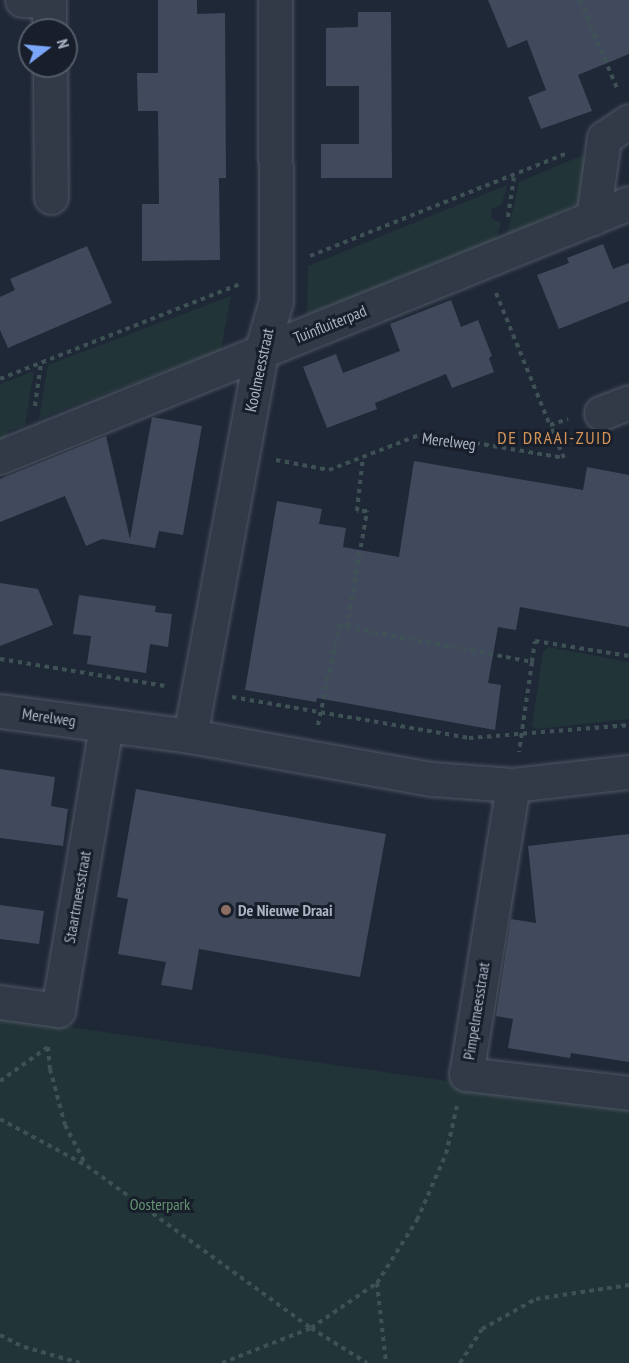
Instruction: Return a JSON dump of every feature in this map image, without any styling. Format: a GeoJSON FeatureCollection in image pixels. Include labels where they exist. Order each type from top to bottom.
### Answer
{"type":"FeatureCollection","features":[{"type":"Feature","properties":{"kind":"street"},"geometry":{"type":"LineString","coordinates":[[22,0],[49,1],[49,18]]}},
{"type":"Feature","properties":{"kind":"street","name":"Koolmeesstraat"},"geometry":{"type":"LineString","coordinates":[[190,736],[261,352],[276,301],[275,0]]}},
{"type":"Feature","properties":{"kind":"street"},"geometry":{"type":"LineString","coordinates":[[50,78],[51,197]]}},
{"type":"Feature","properties":{"kind":"street"},"geometry":{"type":"LineString","coordinates":[[593,218],[604,138],[625,108]]}},
{"type":"Feature","properties":{"kind":"street","name":"Tuinfluiterpad"},"geometry":{"type":"LineString","coordinates":[[12,451],[629,203]]}},
{"type":"Feature","properties":{"kind":"street","name":"Merelweg"},"geometry":{"type":"LineString","coordinates":[[0,711],[190,736],[432,779],[513,785],[629,772]]}},
{"type":"Feature","properties":{"kind":"street","name":"Staartmeesstraat"},"geometry":{"type":"LineString","coordinates":[[58,1010],[106,725]]}},
{"type":"Feature","properties":{"kind":"street","name":"Pimpelmeesstraat"},"geometry":{"type":"LineString","coordinates":[[513,785],[466,1074],[629,1093]]}},
{"type":"Feature","properties":{"kind":"street"},"geometry":{"type":"LineString","coordinates":[[0,1002],[58,1010]]}},
{"type":"Feature","properties":{"kind":"path"},"geometry":{"type":"LineString","coordinates":[[580,0],[625,108]]}},
{"type":"Feature","properties":{"kind":"path"},"geometry":{"type":"LineString","coordinates":[[484,262],[550,425],[587,411],[615,407]]}},
{"type":"Feature","properties":{"kind":"path"},"geometry":{"type":"LineString","coordinates":[[12,451],[41,362]]}},
{"type":"Feature","properties":{"kind":"path","name":"Merelweg"},"geometry":{"type":"LineString","coordinates":[[242,454],[328,470],[422,434],[564,458],[550,425]]}},
{"type":"Feature","properties":{"kind":"path"},"geometry":{"type":"LineString","coordinates":[[347,627],[367,511],[357,511],[363,458]]}},
{"type":"Feature","properties":{"kind":"path"},"geometry":{"type":"LineString","coordinates":[[312,758],[339,626],[532,662]]}},
{"type":"Feature","properties":{"kind":"path"},"geometry":{"type":"LineString","coordinates":[[513,785],[535,641],[629,656]]}},
{"type":"Feature","properties":{"kind":"path"},"geometry":{"type":"LineString","coordinates":[[0,660],[198,691],[469,738],[521,736],[629,725]]}},
{"type":"Feature","properties":{"kind":"path"},"geometry":{"type":"LineString","coordinates":[[58,1010],[48,1047],[50,1069],[64,1125],[87,1166]]}},
{"type":"Feature","properties":{"kind":"path"},"geometry":{"type":"LineString","coordinates":[[0,1081],[48,1047]]}},
{"type":"Feature","properties":{"kind":"path"},"geometry":{"type":"LineString","coordinates":[[222,1363],[311,1328],[377,1283],[417,1220],[441,1165],[466,1074]]}},
{"type":"Feature","properties":{"kind":"path"},"geometry":{"type":"LineString","coordinates":[[0,1119],[87,1166],[311,1328],[367,1363]]}},
{"type":"Feature","properties":{"kind":"path"},"geometry":{"type":"LineString","coordinates":[[377,1283],[386,1363]]}},
{"type":"Feature","properties":{"kind":"path"},"geometry":{"type":"LineString","coordinates":[[460,1363],[482,1329],[536,1299],[629,1285]]}},
{"type":"Feature","properties":{"kind":"path"},"geometry":{"type":"LineString","coordinates":[[0,1335],[24,1347],[80,1363]]}},
{"type":"Feature","properties":{"kind":"green space"},"geometry":{"type":"Polygon","coordinates":[[[583,155],[590,177],[582,202],[507,235],[519,182],[583,155]]]}},
{"type":"Feature","properties":{"kind":"green space"},"geometry":{"type":"Polygon","coordinates":[[[507,185],[502,204],[492,209],[491,218],[501,223],[496,239],[307,315],[308,266],[507,185]]]}},
{"type":"Feature","properties":{"kind":"green space"},"geometry":{"type":"Polygon","coordinates":[[[231,296],[221,350],[39,419],[48,365],[231,296]]]}},
{"type":"Feature","properties":{"kind":"green space"},"geometry":{"type":"Polygon","coordinates":[[[34,371],[25,426],[8,431],[0,450],[0,384],[34,371]]]}},
{"type":"Feature","properties":{"kind":"green space"},"geometry":{"type":"Polygon","coordinates":[[[548,647],[629,662],[629,719],[537,729],[532,726],[543,652],[548,647]]]}},
{"type":"Feature","properties":{"kind":"green space","name":"Oosterpark"},"geometry":{"type":"Polygon","coordinates":[[[0,1017],[629,1107],[629,1363],[0,1363],[0,1017]]]}},
{"type":"Feature","properties":{"kind":"building"},"geometry":{"type":"Polygon","coordinates":[[[158,0],[197,0],[197,14],[225,13],[226,178],[219,178],[220,260],[142,261],[142,204],[159,204],[158,111],[138,111],[137,73],[158,73],[158,0]]]}},
{"type":"Feature","properties":{"kind":"building"},"geometry":{"type":"Polygon","coordinates":[[[488,0],[629,0],[629,54],[578,75],[592,111],[541,129],[528,97],[546,90],[527,40],[508,48],[488,0]]]}},
{"type":"Feature","properties":{"kind":"building"},"geometry":{"type":"Polygon","coordinates":[[[358,12],[391,12],[392,178],[321,178],[321,144],[359,144],[359,86],[326,86],[326,28],[358,27],[358,12]]]}},
{"type":"Feature","properties":{"kind":"building"},"geometry":{"type":"Polygon","coordinates":[[[603,244],[613,269],[629,263],[629,301],[559,329],[537,275],[569,263],[567,258],[603,244]]]}},
{"type":"Feature","properties":{"kind":"building"},"geometry":{"type":"Polygon","coordinates":[[[87,246],[112,303],[8,348],[0,330],[0,297],[15,290],[10,279],[87,246]]]}},
{"type":"Feature","properties":{"kind":"building"},"geometry":{"type":"Polygon","coordinates":[[[451,300],[461,327],[478,320],[492,356],[489,358],[494,372],[452,388],[446,374],[375,403],[377,409],[327,428],[303,367],[336,354],[343,373],[400,351],[390,324],[451,300]]]}},
{"type":"Feature","properties":{"kind":"building"},"geometry":{"type":"Polygon","coordinates":[[[152,417],[202,426],[183,535],[159,531],[155,548],[102,539],[86,546],[65,496],[0,522],[0,479],[106,436],[130,539],[152,417]]]}},
{"type":"Feature","properties":{"kind":"building"},"geometry":{"type":"Polygon","coordinates":[[[414,461],[583,490],[587,467],[629,475],[629,627],[520,607],[516,630],[498,627],[488,683],[501,685],[495,730],[317,698],[316,702],[245,690],[277,501],[322,509],[319,524],[346,528],[343,547],[399,557],[414,461]]]}},
{"type":"Feature","properties":{"kind":"building"},"geometry":{"type":"Polygon","coordinates":[[[0,583],[38,589],[53,625],[0,646],[0,583]]]}},
{"type":"Feature","properties":{"kind":"building"},"geometry":{"type":"Polygon","coordinates":[[[79,595],[156,606],[155,612],[172,614],[168,647],[150,644],[146,673],[87,664],[91,636],[73,634],[79,595]]]}},
{"type":"Feature","properties":{"kind":"building"},"geometry":{"type":"Polygon","coordinates":[[[0,769],[55,777],[51,806],[68,809],[63,846],[0,838],[0,769]]]}},
{"type":"Feature","properties":{"kind":"building"},"geometry":{"type":"Polygon","coordinates":[[[136,789],[386,834],[360,977],[199,949],[192,990],[161,985],[166,962],[118,954],[128,899],[117,897],[136,789]]]}},
{"type":"Feature","properties":{"kind":"building"},"geometry":{"type":"Polygon","coordinates":[[[629,834],[629,1062],[571,1053],[570,1058],[508,1048],[513,1019],[496,1016],[511,919],[536,923],[528,846],[629,834]]]}},
{"type":"Feature","properties":{"kind":"building"},"geometry":{"type":"Polygon","coordinates":[[[0,905],[44,911],[39,944],[0,939],[0,905]]]}},
{"type":"Feature","properties":{"kind":"place","name":"De Nieuwe Draai"},"geometry":{"type":"Point","coordinates":[226,910]}},
{"type":"Feature","properties":{"kind":"district","name":"DE DRAAI-ZUID"},"geometry":{"type":"Point","coordinates":[555,438]}}]}
